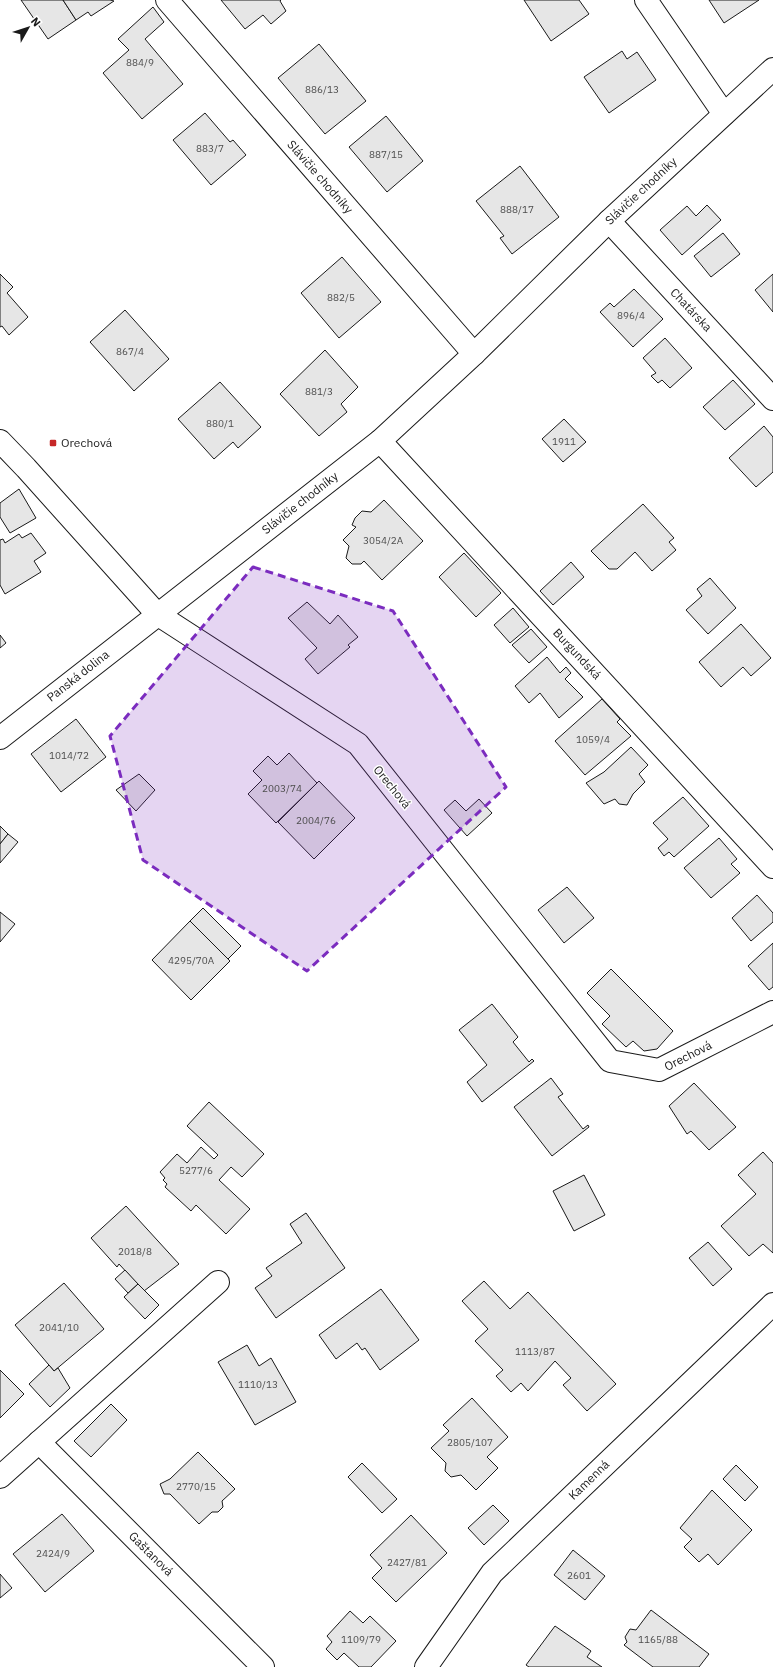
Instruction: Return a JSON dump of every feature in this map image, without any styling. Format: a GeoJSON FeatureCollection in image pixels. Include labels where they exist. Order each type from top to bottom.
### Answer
{"type":"FeatureCollection","features":[{"type":"Feature","properties":{"kind":"street","name":"Slávičie chodníky"},"geometry":{"type":"LineString","coordinates":[[167,0],[474,354]]}},
{"type":"Feature","properties":{"kind":"street"},"geometry":{"type":"LineString","coordinates":[[646,0],[724,114]]}},
{"type":"Feature","properties":{"kind":"street","name":"Slávičie chodníky"},"geometry":{"type":"LineString","coordinates":[[157,614],[380,441],[474,354],[609,221],[773,68]]}},
{"type":"Feature","properties":{"kind":"street","name":"Chatárska"},"geometry":{"type":"LineString","coordinates":[[609,221],[773,399]]}},
{"type":"Feature","properties":{"kind":"street","name":"Orechová"},"geometry":{"type":"LineString","coordinates":[[0,441],[157,614],[358,744],[610,1060],[659,1070],[773,1012]]}},
{"type":"Feature","properties":{"kind":"street","name":"Burgundská"},"geometry":{"type":"LineString","coordinates":[[380,441],[773,867]]}},
{"type":"Feature","properties":{"kind":"street","name":"Panská dolina"},"geometry":{"type":"LineString","coordinates":[[0,738],[157,614]]}},
{"type":"Feature","properties":{"kind":"street"},"geometry":{"type":"LineString","coordinates":[[0,1477],[218,1282]]}},
{"type":"Feature","properties":{"kind":"street","name":"Kamenná"},"geometry":{"type":"LineString","coordinates":[[426,1667],[492,1573],[772,1308]]}},
{"type":"Feature","properties":{"kind":"street","name":"Gaštanová"},"geometry":{"type":"LineString","coordinates":[[40,1442],[263,1667]]}},
{"type":"Feature","properties":{"kind":"highlighted area"},"geometry":{"type":"Polygon","coordinates":[[[253,567],[393,611],[506,787],[307,971],[143,860],[110,736],[253,567]]]}},
{"type":"Feature","properties":{"kind":"building"},"geometry":{"type":"Polygon","coordinates":[[[21,0],[63,0],[76,20],[48,39],[21,0]]]}},
{"type":"Feature","properties":{"kind":"building"},"geometry":{"type":"Polygon","coordinates":[[[63,0],[114,1],[91,16],[88,12],[76,20],[63,0]]]}},
{"type":"Feature","properties":{"kind":"building"},"geometry":{"type":"Polygon","coordinates":[[[221,0],[281,0],[280,1],[286,11],[271,24],[263,15],[245,29],[221,0]]]}},
{"type":"Feature","properties":{"kind":"building"},"geometry":{"type":"Polygon","coordinates":[[[524,0],[579,0],[589,14],[551,41],[524,0]]]}},
{"type":"Feature","properties":{"kind":"building"},"geometry":{"type":"Polygon","coordinates":[[[709,0],[759,0],[724,23],[709,0]]]}},
{"type":"Feature","properties":{"kind":"building"},"geometry":{"type":"Polygon","coordinates":[[[153,7],[164,22],[145,39],[183,84],[142,119],[103,73],[129,50],[118,39],[153,7]]]}},
{"type":"Feature","properties":{"kind":"building"},"geometry":{"type":"Polygon","coordinates":[[[319,44],[366,101],[325,134],[278,78],[319,44]]]}},
{"type":"Feature","properties":{"kind":"building"},"geometry":{"type":"Polygon","coordinates":[[[622,51],[627,59],[637,52],[656,80],[609,113],[584,77],[622,51]]]}},
{"type":"Feature","properties":{"kind":"building"},"geometry":{"type":"Polygon","coordinates":[[[205,113],[230,142],[233,140],[246,155],[211,185],[173,140],[205,113]]]}},
{"type":"Feature","properties":{"kind":"building"},"geometry":{"type":"Polygon","coordinates":[[[386,116],[423,161],[387,192],[349,147],[386,116]]]}},
{"type":"Feature","properties":{"kind":"building"},"geometry":{"type":"Polygon","coordinates":[[[520,166],[559,217],[512,254],[500,238],[504,236],[476,201],[520,166]]]}},
{"type":"Feature","properties":{"kind":"building"},"geometry":{"type":"Polygon","coordinates":[[[707,205],[721,220],[682,255],[660,230],[687,206],[696,216],[707,205]]]}},
{"type":"Feature","properties":{"kind":"building"},"geometry":{"type":"Polygon","coordinates":[[[723,233],[740,254],[711,277],[694,256],[723,233]]]}},
{"type":"Feature","properties":{"kind":"building"},"geometry":{"type":"Polygon","coordinates":[[[342,257],[381,302],[339,338],[301,293],[342,257]]]}},
{"type":"Feature","properties":{"kind":"building"},"geometry":{"type":"Polygon","coordinates":[[[0,274],[13,287],[7,293],[28,317],[9,335],[2,326],[0,327],[0,274]]]}},
{"type":"Feature","properties":{"kind":"building"},"geometry":{"type":"Polygon","coordinates":[[[773,274],[773,312],[755,290],[773,274]]]}},
{"type":"Feature","properties":{"kind":"building"},"geometry":{"type":"Polygon","coordinates":[[[634,289],[663,319],[633,347],[600,312],[610,303],[614,307],[634,289]]]}},
{"type":"Feature","properties":{"kind":"building"},"geometry":{"type":"Polygon","coordinates":[[[125,310],[169,359],[134,391],[90,342],[125,310]]]}},
{"type":"Feature","properties":{"kind":"building"},"geometry":{"type":"Polygon","coordinates":[[[665,338],[692,368],[670,388],[662,380],[658,383],[651,376],[656,373],[643,358],[665,338]]]}},
{"type":"Feature","properties":{"kind":"building"},"geometry":{"type":"Polygon","coordinates":[[[325,350],[358,387],[341,404],[347,412],[319,436],[280,394],[325,350]]]}},
{"type":"Feature","properties":{"kind":"building"},"geometry":{"type":"Polygon","coordinates":[[[733,380],[755,404],[725,430],[703,407],[733,380]]]}},
{"type":"Feature","properties":{"kind":"building"},"geometry":{"type":"Polygon","coordinates":[[[220,382],[261,427],[238,448],[233,442],[214,459],[178,419],[220,382]]]}},
{"type":"Feature","properties":{"kind":"building"},"geometry":{"type":"Polygon","coordinates":[[[564,419],[586,442],[563,462],[542,439],[564,419]]]}},
{"type":"Feature","properties":{"kind":"building"},"geometry":{"type":"Polygon","coordinates":[[[764,426],[773,437],[773,472],[756,487],[729,458],[764,426]]]}},
{"type":"Feature","properties":{"kind":"building"},"geometry":{"type":"Polygon","coordinates":[[[19,489],[36,518],[10,533],[0,517],[0,503],[19,489]]]}},
{"type":"Feature","properties":{"kind":"building"},"geometry":{"type":"Polygon","coordinates":[[[384,500],[423,541],[382,580],[364,561],[361,564],[352,564],[346,558],[349,546],[343,540],[356,527],[352,525],[355,518],[362,511],[371,512],[384,500]]]}},
{"type":"Feature","properties":{"kind":"building"},"geometry":{"type":"Polygon","coordinates":[[[643,504],[674,538],[669,542],[676,550],[652,571],[635,552],[617,569],[609,569],[591,551],[643,504]]]}},
{"type":"Feature","properties":{"kind":"building"},"geometry":{"type":"Polygon","coordinates":[[[31,533],[46,553],[34,561],[41,572],[5,594],[0,585],[0,540],[3,539],[5,543],[19,534],[22,538],[31,533]]]}},
{"type":"Feature","properties":{"kind":"building"},"geometry":{"type":"Polygon","coordinates":[[[464,553],[501,593],[476,617],[439,577],[464,553]]]}},
{"type":"Feature","properties":{"kind":"building"},"geometry":{"type":"Polygon","coordinates":[[[571,562],[584,577],[553,605],[540,591],[571,562]]]}},
{"type":"Feature","properties":{"kind":"building"},"geometry":{"type":"Polygon","coordinates":[[[710,578],[736,608],[708,634],[686,610],[702,596],[697,589],[710,578]]]}},
{"type":"Feature","properties":{"kind":"building"},"geometry":{"type":"Polygon","coordinates":[[[307,602],[330,624],[338,615],[358,637],[348,645],[350,647],[318,674],[305,659],[317,648],[288,618],[307,602]]]}},
{"type":"Feature","properties":{"kind":"building"},"geometry":{"type":"Polygon","coordinates":[[[513,608],[529,627],[510,643],[494,625],[513,608]]]}},
{"type":"Feature","properties":{"kind":"building"},"geometry":{"type":"Polygon","coordinates":[[[741,624],[771,658],[751,676],[743,667],[721,687],[699,662],[741,624]]]}},
{"type":"Feature","properties":{"kind":"building"},"geometry":{"type":"Polygon","coordinates":[[[531,629],[547,647],[529,663],[512,645],[531,629]]]}},
{"type":"Feature","properties":{"kind":"building"},"geometry":{"type":"Polygon","coordinates":[[[0,635],[6,643],[0,648],[0,635]]]}},
{"type":"Feature","properties":{"kind":"building"},"geometry":{"type":"Polygon","coordinates":[[[547,657],[560,673],[566,667],[571,673],[565,679],[583,697],[559,718],[540,693],[529,703],[515,686],[547,657]]]}},
{"type":"Feature","properties":{"kind":"building"},"geometry":{"type":"Polygon","coordinates":[[[602,699],[620,719],[617,722],[631,736],[585,775],[555,741],[602,699]]]}},
{"type":"Feature","properties":{"kind":"building"},"geometry":{"type":"Polygon","coordinates":[[[76,719],[106,757],[61,792],[31,754],[76,719]]]}},
{"type":"Feature","properties":{"kind":"building"},"geometry":{"type":"Polygon","coordinates":[[[631,747],[648,765],[639,774],[645,782],[633,794],[627,805],[619,804],[615,799],[604,804],[586,783],[604,772],[631,747]]]}},
{"type":"Feature","properties":{"kind":"building"},"geometry":{"type":"Polygon","coordinates":[[[289,753],[317,783],[276,823],[248,794],[262,780],[253,771],[268,756],[277,765],[289,753]]]}},
{"type":"Feature","properties":{"kind":"building"},"geometry":{"type":"Polygon","coordinates":[[[139,774],[155,790],[136,811],[116,790],[139,774]]]}},
{"type":"Feature","properties":{"kind":"building"},"geometry":{"type":"Polygon","coordinates":[[[319,781],[355,818],[314,859],[278,822],[319,781]]]}},
{"type":"Feature","properties":{"kind":"building"},"geometry":{"type":"Polygon","coordinates":[[[683,797],[709,826],[674,857],[669,852],[664,856],[658,848],[668,839],[653,823],[683,797]]]}},
{"type":"Feature","properties":{"kind":"building"},"geometry":{"type":"Polygon","coordinates":[[[479,799],[492,813],[467,836],[444,810],[455,800],[466,811],[479,799]]]}},
{"type":"Feature","properties":{"kind":"building"},"geometry":{"type":"Polygon","coordinates":[[[0,826],[8,834],[0,844],[0,826]]]}},
{"type":"Feature","properties":{"kind":"building"},"geometry":{"type":"Polygon","coordinates":[[[8,834],[18,842],[0,863],[0,844],[8,834]]]}},
{"type":"Feature","properties":{"kind":"building"},"geometry":{"type":"Polygon","coordinates":[[[719,838],[737,859],[731,864],[740,873],[711,898],[684,868],[719,838]]]}},
{"type":"Feature","properties":{"kind":"building"},"geometry":{"type":"Polygon","coordinates":[[[567,887],[594,918],[564,943],[538,910],[567,887]]]}},
{"type":"Feature","properties":{"kind":"building"},"geometry":{"type":"Polygon","coordinates":[[[757,895],[773,913],[773,922],[751,941],[732,918],[757,895]]]}},
{"type":"Feature","properties":{"kind":"building"},"geometry":{"type":"Polygon","coordinates":[[[203,908],[241,946],[228,959],[190,921],[203,908]]]}},
{"type":"Feature","properties":{"kind":"building"},"geometry":{"type":"Polygon","coordinates":[[[0,912],[15,924],[0,942],[0,912]]]}},
{"type":"Feature","properties":{"kind":"building"},"geometry":{"type":"Polygon","coordinates":[[[190,921],[230,961],[191,1000],[152,960],[190,921]]]}},
{"type":"Feature","properties":{"kind":"building"},"geometry":{"type":"Polygon","coordinates":[[[773,943],[773,987],[769,990],[748,966],[773,943]]]}},
{"type":"Feature","properties":{"kind":"building"},"geometry":{"type":"Polygon","coordinates":[[[611,969],[673,1031],[657,1049],[644,1051],[633,1041],[626,1047],[602,1024],[610,1016],[587,993],[611,969]]]}},
{"type":"Feature","properties":{"kind":"building"},"geometry":{"type":"Polygon","coordinates":[[[492,1004],[518,1037],[513,1042],[529,1062],[532,1059],[534,1061],[482,1102],[467,1082],[487,1065],[459,1030],[492,1004]]]}},
{"type":"Feature","properties":{"kind":"building"},"geometry":{"type":"Polygon","coordinates":[[[551,1078],[563,1094],[558,1097],[583,1129],[588,1125],[589,1127],[552,1156],[514,1107],[551,1078]]]}},
{"type":"Feature","properties":{"kind":"building"},"geometry":{"type":"Polygon","coordinates":[[[694,1083],[736,1127],[709,1150],[691,1131],[687,1134],[669,1106],[694,1083]]]}},
{"type":"Feature","properties":{"kind":"building"},"geometry":{"type":"Polygon","coordinates":[[[209,1102],[264,1154],[242,1177],[231,1167],[219,1180],[250,1209],[226,1234],[196,1205],[191,1211],[165,1187],[167,1184],[163,1180],[165,1178],[160,1172],[177,1154],[187,1163],[201,1147],[214,1159],[218,1155],[187,1126],[209,1102]]]}},
{"type":"Feature","properties":{"kind":"building"},"geometry":{"type":"Polygon","coordinates":[[[763,1152],[773,1163],[773,1253],[763,1244],[749,1256],[721,1226],[756,1194],[738,1175],[763,1152]]]}},
{"type":"Feature","properties":{"kind":"building"},"geometry":{"type":"Polygon","coordinates":[[[584,1175],[605,1215],[574,1231],[553,1191],[584,1175]]]}},
{"type":"Feature","properties":{"kind":"building"},"geometry":{"type":"Polygon","coordinates":[[[126,1206],[179,1264],[144,1291],[119,1264],[117,1267],[91,1238],[126,1206]]]}},
{"type":"Feature","properties":{"kind":"building"},"geometry":{"type":"Polygon","coordinates":[[[306,1213],[345,1268],[276,1318],[255,1288],[272,1276],[266,1268],[302,1243],[290,1224],[306,1213]]]}},
{"type":"Feature","properties":{"kind":"building"},"geometry":{"type":"Polygon","coordinates":[[[708,1242],[732,1269],[713,1286],[689,1258],[708,1242]]]}},
{"type":"Feature","properties":{"kind":"building"},"geometry":{"type":"Polygon","coordinates":[[[125,1270],[138,1284],[128,1293],[115,1279],[125,1270]]]}},
{"type":"Feature","properties":{"kind":"building"},"geometry":{"type":"Polygon","coordinates":[[[484,1281],[510,1309],[528,1292],[616,1384],[587,1411],[563,1385],[571,1378],[555,1361],[528,1391],[521,1383],[511,1392],[496,1376],[503,1370],[475,1341],[488,1329],[462,1301],[484,1281]]]}},
{"type":"Feature","properties":{"kind":"building"},"geometry":{"type":"Polygon","coordinates":[[[64,1283],[104,1329],[54,1371],[15,1325],[64,1283]]]}},
{"type":"Feature","properties":{"kind":"building"},"geometry":{"type":"Polygon","coordinates":[[[138,1284],[159,1305],[145,1319],[124,1297],[138,1284]]]}},
{"type":"Feature","properties":{"kind":"building"},"geometry":{"type":"Polygon","coordinates":[[[381,1289],[419,1340],[380,1370],[365,1348],[362,1350],[357,1343],[336,1359],[319,1335],[381,1289]]]}},
{"type":"Feature","properties":{"kind":"building"},"geometry":{"type":"Polygon","coordinates":[[[247,1345],[259,1366],[271,1358],[296,1402],[255,1425],[218,1362],[247,1345]]]}},
{"type":"Feature","properties":{"kind":"building"},"geometry":{"type":"Polygon","coordinates":[[[49,1365],[54,1371],[58,1368],[70,1388],[50,1407],[29,1384],[49,1365]]]}},
{"type":"Feature","properties":{"kind":"building"},"geometry":{"type":"Polygon","coordinates":[[[0,1370],[24,1394],[0,1418],[0,1370]]]}},
{"type":"Feature","properties":{"kind":"building"},"geometry":{"type":"Polygon","coordinates":[[[472,1398],[508,1437],[487,1457],[498,1468],[476,1490],[461,1475],[451,1477],[445,1471],[446,1463],[431,1448],[449,1431],[443,1425],[472,1398]]]}},
{"type":"Feature","properties":{"kind":"building"},"geometry":{"type":"Polygon","coordinates":[[[111,1404],[127,1420],[91,1457],[74,1441],[111,1404]]]}},
{"type":"Feature","properties":{"kind":"building"},"geometry":{"type":"Polygon","coordinates":[[[198,1452],[235,1489],[222,1501],[223,1507],[218,1512],[212,1512],[199,1524],[170,1494],[164,1494],[160,1484],[170,1479],[198,1452]]]}},
{"type":"Feature","properties":{"kind":"building"},"geometry":{"type":"Polygon","coordinates":[[[362,1463],[397,1499],[382,1513],[348,1477],[362,1463]]]}},
{"type":"Feature","properties":{"kind":"building"},"geometry":{"type":"Polygon","coordinates":[[[736,1465],[758,1487],[745,1501],[723,1479],[736,1465]]]}},
{"type":"Feature","properties":{"kind":"building"},"geometry":{"type":"Polygon","coordinates":[[[712,1490],[752,1530],[718,1565],[708,1554],[699,1562],[684,1547],[692,1539],[680,1528],[712,1490]]]}},
{"type":"Feature","properties":{"kind":"building"},"geometry":{"type":"Polygon","coordinates":[[[493,1505],[509,1521],[484,1545],[468,1528],[493,1505]]]}},
{"type":"Feature","properties":{"kind":"building"},"geometry":{"type":"Polygon","coordinates":[[[62,1514],[94,1551],[45,1592],[13,1554],[62,1514]]]}},
{"type":"Feature","properties":{"kind":"building"},"geometry":{"type":"Polygon","coordinates":[[[411,1515],[447,1553],[396,1602],[372,1578],[382,1568],[370,1555],[411,1515]]]}},
{"type":"Feature","properties":{"kind":"building"},"geometry":{"type":"Polygon","coordinates":[[[573,1550],[605,1576],[585,1600],[554,1575],[573,1550]]]}},
{"type":"Feature","properties":{"kind":"building"},"geometry":{"type":"Polygon","coordinates":[[[0,1574],[12,1588],[0,1598],[0,1574]]]}},
{"type":"Feature","properties":{"kind":"building"},"geometry":{"type":"Polygon","coordinates":[[[651,1610],[709,1654],[699,1667],[653,1667],[624,1645],[627,1642],[625,1637],[630,1629],[636,1630],[651,1610]]]}},
{"type":"Feature","properties":{"kind":"building"},"geometry":{"type":"Polygon","coordinates":[[[350,1611],[363,1623],[370,1616],[396,1641],[371,1667],[359,1667],[344,1653],[337,1660],[326,1649],[332,1642],[327,1636],[350,1611]]]}},
{"type":"Feature","properties":{"kind":"building"},"geometry":{"type":"Polygon","coordinates":[[[555,1626],[591,1651],[587,1657],[602,1667],[529,1667],[526,1665],[555,1626]]]}},
{"type":"Feature","properties":{"kind":"place","name":"Orechová"},"geometry":{"type":"Point","coordinates":[53,443]}}]}
